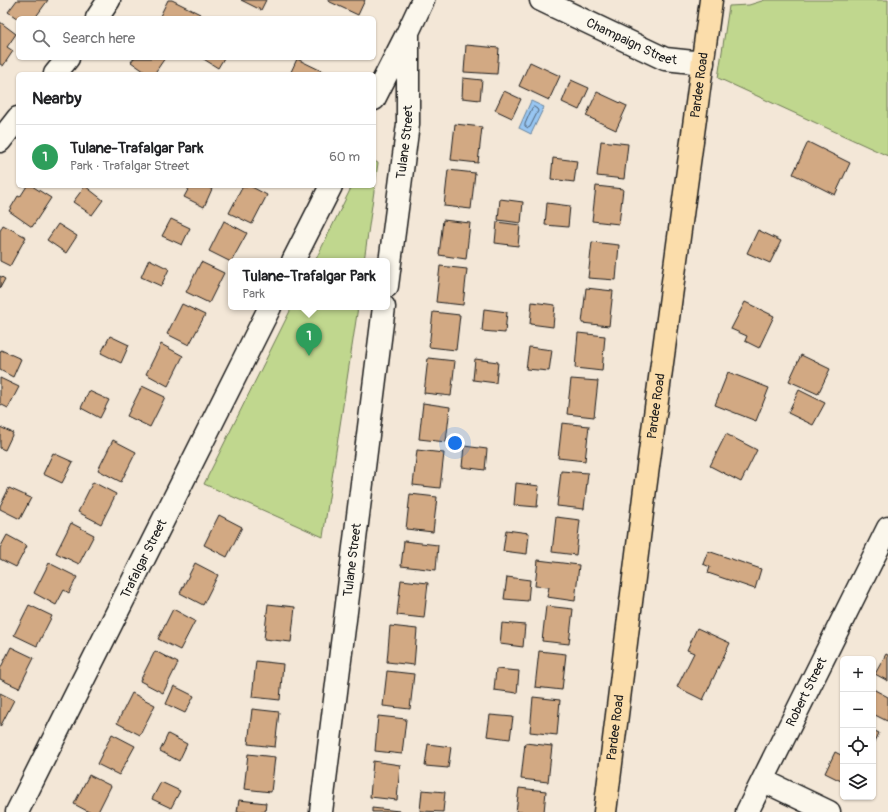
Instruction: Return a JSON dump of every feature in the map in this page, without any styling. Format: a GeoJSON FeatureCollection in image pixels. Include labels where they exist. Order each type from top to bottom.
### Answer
{"type":"FeatureCollection","features":[{"type":"Feature","properties":{"kind":"main road","name":"Pardee Road"},"geometry":{"type":"LineString","coordinates":[[605,812],[645,488],[712,0]]}},
{"type":"Feature","properties":{"kind":"street"},"geometry":{"type":"LineString","coordinates":[[98,16],[109,0]]}},
{"type":"Feature","properties":{"kind":"street","name":"Tulane Street"},"geometry":{"type":"LineString","coordinates":[[390,263],[408,124],[408,32],[424,0]]}},
{"type":"Feature","properties":{"kind":"street","name":"Champaign Street"},"geometry":{"type":"LineString","coordinates":[[540,0],[665,59],[703,63]]}},
{"type":"Feature","properties":{"kind":"street"},"geometry":{"type":"LineString","coordinates":[[376,95],[408,32]]}},
{"type":"Feature","properties":{"kind":"street"},"geometry":{"type":"LineString","coordinates":[[57,72],[66,60]]}},
{"type":"Feature","properties":{"kind":"street"},"geometry":{"type":"LineString","coordinates":[[0,141],[16,121]]}},
{"type":"Feature","properties":{"kind":"street"},"geometry":{"type":"LineString","coordinates":[[295,258],[330,188]]}},
{"type":"Feature","properties":{"kind":"street","name":"Trafalgar Street"},"geometry":{"type":"LineString","coordinates":[[17,812],[268,310]]}},
{"type":"Feature","properties":{"kind":"street","name":"Tulane Street"},"geometry":{"type":"LineString","coordinates":[[321,812],[384,310]]}},
{"type":"Feature","properties":{"kind":"street","name":"Robert Street"},"geometry":{"type":"LineString","coordinates":[[747,812],[764,781],[888,528]]}},
{"type":"Feature","properties":{"kind":"street"},"geometry":{"type":"LineString","coordinates":[[764,781],[829,812]]}},
{"type":"Feature","properties":{"kind":"green space"},"geometry":{"type":"Polygon","coordinates":[[[765,0],[888,0],[888,156],[718,78],[729,6],[749,5],[765,0]]]}},
{"type":"Feature","properties":{"kind":"green space"},"geometry":{"type":"Polygon","coordinates":[[[376,162],[378,163],[376,177],[376,162]]]}},
{"type":"Feature","properties":{"kind":"green space"},"geometry":{"type":"Polygon","coordinates":[[[351,188],[374,188],[364,258],[316,258],[351,188]]]}},
{"type":"Feature","properties":{"kind":"green space"},"geometry":{"type":"Polygon","coordinates":[[[291,310],[358,310],[323,537],[204,484],[291,310]]]}},
{"type":"Feature","properties":{"kind":"water"},"geometry":{"type":"Polygon","coordinates":[[[531,101],[544,107],[531,134],[519,128],[531,101]]]}},
{"type":"Feature","properties":{"kind":"building"},"geometry":{"type":"Polygon","coordinates":[[[17,0],[48,0],[36,16],[16,16],[16,18],[8,12],[17,0]]]}},
{"type":"Feature","properties":{"kind":"building"},"geometry":{"type":"Polygon","coordinates":[[[168,0],[172,0],[200,14],[199,16],[160,16],[168,0]]]}},
{"type":"Feature","properties":{"kind":"building"},"geometry":{"type":"Polygon","coordinates":[[[241,0],[266,0],[261,10],[241,0]]]}},
{"type":"Feature","properties":{"kind":"building"},"geometry":{"type":"Polygon","coordinates":[[[328,0],[365,0],[358,15],[328,0]]]}},
{"type":"Feature","properties":{"kind":"building"},"geometry":{"type":"Polygon","coordinates":[[[0,22],[16,34],[7,47],[13,51],[3,66],[0,64],[0,22]]]}},
{"type":"Feature","properties":{"kind":"building"},"geometry":{"type":"Polygon","coordinates":[[[466,45],[499,48],[497,74],[464,72],[466,45]]]}},
{"type":"Feature","properties":{"kind":"building"},"geometry":{"type":"Polygon","coordinates":[[[132,60],[164,60],[155,72],[145,72],[131,62],[132,60]]]}},
{"type":"Feature","properties":{"kind":"building"},"geometry":{"type":"Polygon","coordinates":[[[205,60],[223,60],[218,68],[205,60]]]}},
{"type":"Feature","properties":{"kind":"building"},"geometry":{"type":"Polygon","coordinates":[[[297,60],[299,60],[324,72],[291,72],[297,60]]]}},
{"type":"Feature","properties":{"kind":"building"},"geometry":{"type":"Polygon","coordinates":[[[530,62],[560,76],[549,100],[519,86],[530,62]]]}},
{"type":"Feature","properties":{"kind":"building"},"geometry":{"type":"Polygon","coordinates":[[[463,78],[482,80],[480,100],[462,98],[463,78]]]}},
{"type":"Feature","properties":{"kind":"building"},"geometry":{"type":"Polygon","coordinates":[[[571,80],[589,88],[579,110],[562,102],[571,80]]]}},
{"type":"Feature","properties":{"kind":"building"},"geometry":{"type":"Polygon","coordinates":[[[504,91],[521,99],[512,118],[495,110],[504,91]]]}},
{"type":"Feature","properties":{"kind":"building"},"geometry":{"type":"Polygon","coordinates":[[[597,92],[627,106],[616,130],[586,116],[597,92]]]}},
{"type":"Feature","properties":{"kind":"building"},"geometry":{"type":"Polygon","coordinates":[[[455,124],[482,127],[478,163],[451,160],[455,124]]]}},
{"type":"Feature","properties":{"kind":"building"},"geometry":{"type":"Polygon","coordinates":[[[601,141],[628,144],[624,179],[597,176],[601,141]]]}},
{"type":"Feature","properties":{"kind":"building"},"geometry":{"type":"Polygon","coordinates":[[[808,142],[850,163],[835,195],[793,174],[808,142]]]}},
{"type":"Feature","properties":{"kind":"building"},"geometry":{"type":"Polygon","coordinates":[[[553,158],[577,161],[574,182],[551,179],[553,158]]]}},
{"type":"Feature","properties":{"kind":"building"},"geometry":{"type":"Polygon","coordinates":[[[448,170],[475,173],[471,209],[444,206],[448,170]]]}},
{"type":"Feature","properties":{"kind":"building"},"geometry":{"type":"Polygon","coordinates":[[[596,186],[623,189],[619,224],[592,221],[596,186]]]}},
{"type":"Feature","properties":{"kind":"building"},"geometry":{"type":"Polygon","coordinates":[[[26,188],[35,188],[51,198],[32,227],[9,211],[18,196],[20,197],[26,188]]]}},
{"type":"Feature","properties":{"kind":"building"},"geometry":{"type":"Polygon","coordinates":[[[84,188],[88,188],[103,200],[92,215],[73,202],[84,188]]]}},
{"type":"Feature","properties":{"kind":"building"},"geometry":{"type":"Polygon","coordinates":[[[189,188],[212,189],[204,207],[184,197],[189,188]]]}},
{"type":"Feature","properties":{"kind":"building"},"geometry":{"type":"Polygon","coordinates":[[[242,188],[254,188],[267,195],[252,224],[229,213],[242,188]]]}},
{"type":"Feature","properties":{"kind":"building"},"geometry":{"type":"Polygon","coordinates":[[[500,199],[523,202],[521,223],[498,220],[500,199]]]}},
{"type":"Feature","properties":{"kind":"building"},"geometry":{"type":"Polygon","coordinates":[[[547,203],[570,206],[568,227],[545,225],[547,203]]]}},
{"type":"Feature","properties":{"kind":"building"},"geometry":{"type":"Polygon","coordinates":[[[171,219],[190,228],[182,245],[162,236],[171,219]]]}},
{"type":"Feature","properties":{"kind":"building"},"geometry":{"type":"Polygon","coordinates":[[[443,220],[470,223],[466,259],[439,255],[443,220]]]}},
{"type":"Feature","properties":{"kind":"building"},"geometry":{"type":"Polygon","coordinates":[[[224,221],[247,233],[233,258],[228,258],[228,260],[209,251],[224,221]]]}},
{"type":"Feature","properties":{"kind":"building"},"geometry":{"type":"Polygon","coordinates":[[[497,222],[520,225],[518,246],[495,243],[497,222]]]}},
{"type":"Feature","properties":{"kind":"building"},"geometry":{"type":"Polygon","coordinates":[[[58,224],[77,236],[66,253],[47,240],[58,224]]]}},
{"type":"Feature","properties":{"kind":"building"},"geometry":{"type":"Polygon","coordinates":[[[3,225],[26,237],[10,266],[0,261],[0,231],[3,225]]]}},
{"type":"Feature","properties":{"kind":"building"},"geometry":{"type":"Polygon","coordinates":[[[758,230],[781,241],[770,263],[747,253],[758,230]]]}},
{"type":"Feature","properties":{"kind":"building"},"geometry":{"type":"Polygon","coordinates":[[[592,242],[619,245],[616,280],[588,278],[592,242]]]}},
{"type":"Feature","properties":{"kind":"building"},"geometry":{"type":"Polygon","coordinates":[[[149,259],[169,269],[161,286],[141,277],[149,259]]]}},
{"type":"Feature","properties":{"kind":"building"},"geometry":{"type":"Polygon","coordinates":[[[201,262],[224,273],[209,303],[186,292],[201,262]]]}},
{"type":"Feature","properties":{"kind":"building"},"geometry":{"type":"Polygon","coordinates":[[[440,266],[467,269],[463,305],[436,302],[440,266]]]}},
{"type":"Feature","properties":{"kind":"building"},"geometry":{"type":"Polygon","coordinates":[[[0,276],[5,279],[0,288],[0,276]]]}},
{"type":"Feature","properties":{"kind":"building"},"geometry":{"type":"Polygon","coordinates":[[[586,288],[613,291],[609,326],[582,323],[586,288]]]}},
{"type":"Feature","properties":{"kind":"building"},"geometry":{"type":"Polygon","coordinates":[[[532,302],[555,305],[553,327],[530,324],[532,302]]]}},
{"type":"Feature","properties":{"kind":"building"},"geometry":{"type":"Polygon","coordinates":[[[745,302],[774,316],[759,348],[745,341],[747,336],[731,329],[745,302]]]}},
{"type":"Feature","properties":{"kind":"building"},"geometry":{"type":"Polygon","coordinates":[[[182,304],[205,315],[189,345],[167,334],[182,304]]]}},
{"type":"Feature","properties":{"kind":"building"},"geometry":{"type":"Polygon","coordinates":[[[484,309],[507,312],[505,333],[482,331],[484,309]]]}},
{"type":"Feature","properties":{"kind":"building"},"geometry":{"type":"Polygon","coordinates":[[[433,312],[460,315],[456,350],[429,347],[433,312]]]}},
{"type":"Feature","properties":{"kind":"building"},"geometry":{"type":"Polygon","coordinates":[[[578,333],[605,336],[602,371],[575,368],[578,333]]]}},
{"type":"Feature","properties":{"kind":"building"},"geometry":{"type":"Polygon","coordinates":[[[110,336],[129,345],[121,363],[101,353],[110,336]]]}},
{"type":"Feature","properties":{"kind":"building"},"geometry":{"type":"Polygon","coordinates":[[[161,344],[183,356],[168,386],[146,374],[161,344]]]}},
{"type":"Feature","properties":{"kind":"building"},"geometry":{"type":"Polygon","coordinates":[[[529,347],[552,350],[549,371],[526,369],[529,347]]]}},
{"type":"Feature","properties":{"kind":"building"},"geometry":{"type":"Polygon","coordinates":[[[1,350],[21,359],[13,377],[0,370],[1,350]]]}},
{"type":"Feature","properties":{"kind":"building"},"geometry":{"type":"Polygon","coordinates":[[[801,355],[830,369],[818,394],[789,381],[801,355]]]}},
{"type":"Feature","properties":{"kind":"building"},"geometry":{"type":"Polygon","coordinates":[[[428,358],[455,361],[451,396],[424,393],[428,358]]]}},
{"type":"Feature","properties":{"kind":"building"},"geometry":{"type":"Polygon","coordinates":[[[475,359],[498,362],[496,383],[473,380],[475,359]]]}},
{"type":"Feature","properties":{"kind":"building"},"geometry":{"type":"Polygon","coordinates":[[[728,372],[769,388],[756,421],[715,405],[728,372]]]}},
{"type":"Feature","properties":{"kind":"building"},"geometry":{"type":"Polygon","coordinates":[[[0,378],[19,387],[8,408],[0,404],[0,378]]]}},
{"type":"Feature","properties":{"kind":"building"},"geometry":{"type":"Polygon","coordinates":[[[571,379],[598,381],[594,417],[567,414],[571,379]]]}},
{"type":"Feature","properties":{"kind":"building"},"geometry":{"type":"Polygon","coordinates":[[[142,386],[165,397],[150,427],[127,416],[142,386]]]}},
{"type":"Feature","properties":{"kind":"building"},"geometry":{"type":"Polygon","coordinates":[[[799,390],[825,403],[813,425],[788,413],[799,390]]]}},
{"type":"Feature","properties":{"kind":"building"},"geometry":{"type":"Polygon","coordinates":[[[89,391],[109,400],[100,418],[81,408],[89,391]]]}},
{"type":"Feature","properties":{"kind":"building"},"geometry":{"type":"Polygon","coordinates":[[[423,403],[450,407],[446,442],[419,439],[423,403]]]}},
{"type":"Feature","properties":{"kind":"building"},"geometry":{"type":"Polygon","coordinates":[[[562,423],[589,426],[585,461],[558,458],[562,423]]]}},
{"type":"Feature","properties":{"kind":"building"},"geometry":{"type":"Polygon","coordinates":[[[0,427],[13,433],[5,450],[0,448],[0,427]]]}},
{"type":"Feature","properties":{"kind":"building"},"geometry":{"type":"Polygon","coordinates":[[[726,434],[757,450],[741,482],[710,466],[726,434]]]}},
{"type":"Feature","properties":{"kind":"building"},"geometry":{"type":"Polygon","coordinates":[[[113,440],[136,452],[121,482],[98,470],[113,440]]]}},
{"type":"Feature","properties":{"kind":"building"},"geometry":{"type":"Polygon","coordinates":[[[464,446],[487,449],[485,470],[462,467],[464,446]]]}},
{"type":"Feature","properties":{"kind":"building"},"geometry":{"type":"Polygon","coordinates":[[[417,450],[444,453],[440,488],[413,485],[417,450]]]}},
{"type":"Feature","properties":{"kind":"building"},"geometry":{"type":"Polygon","coordinates":[[[53,453],[73,462],[62,483],[43,474],[53,453]]]}},
{"type":"Feature","properties":{"kind":"building"},"geometry":{"type":"Polygon","coordinates":[[[561,471],[588,473],[584,509],[557,506],[561,471]]]}},
{"type":"Feature","properties":{"kind":"building"},"geometry":{"type":"Polygon","coordinates":[[[93,482],[116,494],[101,524],[78,512],[93,482]]]}},
{"type":"Feature","properties":{"kind":"building"},"geometry":{"type":"Polygon","coordinates":[[[516,483],[539,486],[537,507],[514,505],[516,483]]]}},
{"type":"Feature","properties":{"kind":"building"},"geometry":{"type":"Polygon","coordinates":[[[9,488],[31,498],[20,519],[0,509],[9,488]]]}},
{"type":"Feature","properties":{"kind":"building"},"geometry":{"type":"Polygon","coordinates":[[[410,494],[437,497],[433,532],[406,529],[410,494]]]}},
{"type":"Feature","properties":{"kind":"building"},"geometry":{"type":"Polygon","coordinates":[[[219,515],[242,527],[227,557],[204,545],[219,515]]]}},
{"type":"Feature","properties":{"kind":"building"},"geometry":{"type":"Polygon","coordinates":[[[556,517],[580,520],[576,555],[552,552],[556,517]]]}},
{"type":"Feature","properties":{"kind":"building"},"geometry":{"type":"Polygon","coordinates":[[[71,523],[94,535],[79,564],[56,553],[71,523]]]}},
{"type":"Feature","properties":{"kind":"building"},"geometry":{"type":"Polygon","coordinates":[[[506,530],[529,533],[527,554],[503,551],[506,530]]]}},
{"type":"Feature","properties":{"kind":"building"},"geometry":{"type":"Polygon","coordinates":[[[7,535],[27,546],[16,567],[0,559],[0,548],[7,535]]]}},
{"type":"Feature","properties":{"kind":"building"},"geometry":{"type":"Polygon","coordinates":[[[404,541],[438,545],[436,570],[401,566],[404,541]]]}},
{"type":"Feature","properties":{"kind":"building"},"geometry":{"type":"Polygon","coordinates":[[[708,551],[761,569],[755,589],[708,573],[710,567],[703,564],[708,551]]]}},
{"type":"Feature","properties":{"kind":"building"},"geometry":{"type":"Polygon","coordinates":[[[538,560],[579,565],[575,601],[547,597],[549,587],[535,586],[538,560]]]}},
{"type":"Feature","properties":{"kind":"building"},"geometry":{"type":"Polygon","coordinates":[[[49,563],[77,577],[69,593],[64,590],[56,605],[34,593],[49,563]]]}},
{"type":"Feature","properties":{"kind":"building"},"geometry":{"type":"Polygon","coordinates":[[[195,563],[218,575],[203,605],[180,593],[195,563]]]}},
{"type":"Feature","properties":{"kind":"building"},"geometry":{"type":"Polygon","coordinates":[[[507,577],[530,580],[528,601],[504,599],[507,577]]]}},
{"type":"Feature","properties":{"kind":"building"},"geometry":{"type":"Polygon","coordinates":[[[401,580],[428,583],[424,618],[397,615],[401,580]]]}},
{"type":"Feature","properties":{"kind":"building"},"geometry":{"type":"Polygon","coordinates":[[[268,604],[295,607],[291,642],[264,639],[268,604]]]}},
{"type":"Feature","properties":{"kind":"building"},"geometry":{"type":"Polygon","coordinates":[[[29,605],[52,616],[37,646],[14,635],[29,605]]]}},
{"type":"Feature","properties":{"kind":"building"},"geometry":{"type":"Polygon","coordinates":[[[546,606],[573,609],[569,644],[542,641],[546,606]]]}},
{"type":"Feature","properties":{"kind":"building"},"geometry":{"type":"Polygon","coordinates":[[[173,609],[195,621],[180,650],[158,639],[173,609]]]}},
{"type":"Feature","properties":{"kind":"building"},"geometry":{"type":"Polygon","coordinates":[[[502,623],[525,625],[523,647],[500,644],[502,623]]]}},
{"type":"Feature","properties":{"kind":"building"},"geometry":{"type":"Polygon","coordinates":[[[390,626],[417,629],[414,665],[387,662],[390,626]]]}},
{"type":"Feature","properties":{"kind":"building"},"geometry":{"type":"Polygon","coordinates":[[[697,628],[730,643],[703,700],[677,687],[694,653],[687,650],[697,628]]]}},
{"type":"Feature","properties":{"kind":"building"},"geometry":{"type":"Polygon","coordinates":[[[11,647],[34,658],[19,688],[0,679],[0,669],[11,647]]]}},
{"type":"Feature","properties":{"kind":"building"},"geometry":{"type":"Polygon","coordinates":[[[155,651],[178,663],[163,693],[140,681],[155,651]]]}},
{"type":"Feature","properties":{"kind":"building"},"geometry":{"type":"Polygon","coordinates":[[[539,651],[566,654],[562,690],[535,687],[539,651]]]}},
{"type":"Feature","properties":{"kind":"building"},"geometry":{"type":"Polygon","coordinates":[[[886,654],[888,655],[888,681],[876,675],[886,654]]]}},
{"type":"Feature","properties":{"kind":"building"},"geometry":{"type":"Polygon","coordinates":[[[256,661],[283,664],[280,700],[252,697],[256,661]]]}},
{"type":"Feature","properties":{"kind":"building"},"geometry":{"type":"Polygon","coordinates":[[[496,669],[519,671],[517,693],[494,690],[496,669]]]}},
{"type":"Feature","properties":{"kind":"building"},"geometry":{"type":"Polygon","coordinates":[[[387,671],[414,674],[410,709],[383,706],[387,671]]]}},
{"type":"Feature","properties":{"kind":"building"},"geometry":{"type":"Polygon","coordinates":[[[174,686],[194,696],[185,713],[166,704],[174,686]]]}},
{"type":"Feature","properties":{"kind":"building"},"geometry":{"type":"Polygon","coordinates":[[[876,691],[888,697],[887,721],[876,716],[876,691]]]}},
{"type":"Feature","properties":{"kind":"building"},"geometry":{"type":"Polygon","coordinates":[[[0,693],[14,700],[0,727],[0,693]]]}},
{"type":"Feature","properties":{"kind":"building"},"geometry":{"type":"Polygon","coordinates":[[[132,693],[155,705],[140,735],[117,723],[132,693]]]}},
{"type":"Feature","properties":{"kind":"building"},"geometry":{"type":"Polygon","coordinates":[[[533,697],[560,700],[557,735],[530,732],[533,697]]]}},
{"type":"Feature","properties":{"kind":"building"},"geometry":{"type":"Polygon","coordinates":[[[252,709],[279,712],[275,747],[248,744],[252,709]]]}},
{"type":"Feature","properties":{"kind":"building"},"geometry":{"type":"Polygon","coordinates":[[[490,715],[513,717],[510,739],[487,736],[490,715]]]}},
{"type":"Feature","properties":{"kind":"building"},"geometry":{"type":"Polygon","coordinates":[[[378,716],[406,719],[402,754],[375,751],[378,716]]]}},
{"type":"Feature","properties":{"kind":"building"},"geometry":{"type":"Polygon","coordinates":[[[876,732],[879,733],[876,740],[876,732]]]}},
{"type":"Feature","properties":{"kind":"building"},"geometry":{"type":"Polygon","coordinates":[[[112,734],[135,746],[119,775],[97,764],[112,734]]]}},
{"type":"Feature","properties":{"kind":"building"},"geometry":{"type":"Polygon","coordinates":[[[168,734],[187,744],[179,761],[160,751],[168,734]]]}},
{"type":"Feature","properties":{"kind":"building"},"geometry":{"type":"Polygon","coordinates":[[[525,743],[552,746],[548,782],[521,779],[525,743]]]}},
{"type":"Feature","properties":{"kind":"building"},"geometry":{"type":"Polygon","coordinates":[[[428,744],[451,747],[448,768],[425,766],[428,744]]]}},
{"type":"Feature","properties":{"kind":"building"},"geometry":{"type":"Polygon","coordinates":[[[835,752],[840,754],[840,780],[825,773],[835,752]]]}},
{"type":"Feature","properties":{"kind":"building"},"geometry":{"type":"Polygon","coordinates":[[[248,754],[275,757],[271,792],[244,789],[248,754]]]}},
{"type":"Feature","properties":{"kind":"building"},"geometry":{"type":"Polygon","coordinates":[[[373,761],[400,765],[397,800],[370,797],[373,761]]]}},
{"type":"Feature","properties":{"kind":"building"},"geometry":{"type":"Polygon","coordinates":[[[89,775],[111,786],[98,812],[89,812],[74,804],[89,775]]]}},
{"type":"Feature","properties":{"kind":"building"},"geometry":{"type":"Polygon","coordinates":[[[161,782],[180,791],[171,808],[152,799],[161,782]]]}},
{"type":"Feature","properties":{"kind":"building"},"geometry":{"type":"Polygon","coordinates":[[[519,788],[546,791],[544,812],[516,812],[519,788]]]}},
{"type":"Feature","properties":{"kind":"building"},"geometry":{"type":"Polygon","coordinates":[[[422,790],[445,792],[443,812],[420,811],[422,790]]]}},
{"type":"Feature","properties":{"kind":"building"},"geometry":{"type":"Polygon","coordinates":[[[239,800],[266,803],[265,812],[237,812],[239,800]]]}},
{"type":"Feature","properties":{"kind":"building"},"geometry":{"type":"Polygon","coordinates":[[[372,808],[399,811],[399,812],[372,812],[372,808]]]}},
{"type":"Feature","properties":{"kind":"place","name":"Tulane-Trafalgar Park"},"geometry":{"type":"Point","coordinates":[309,356]}}]}
